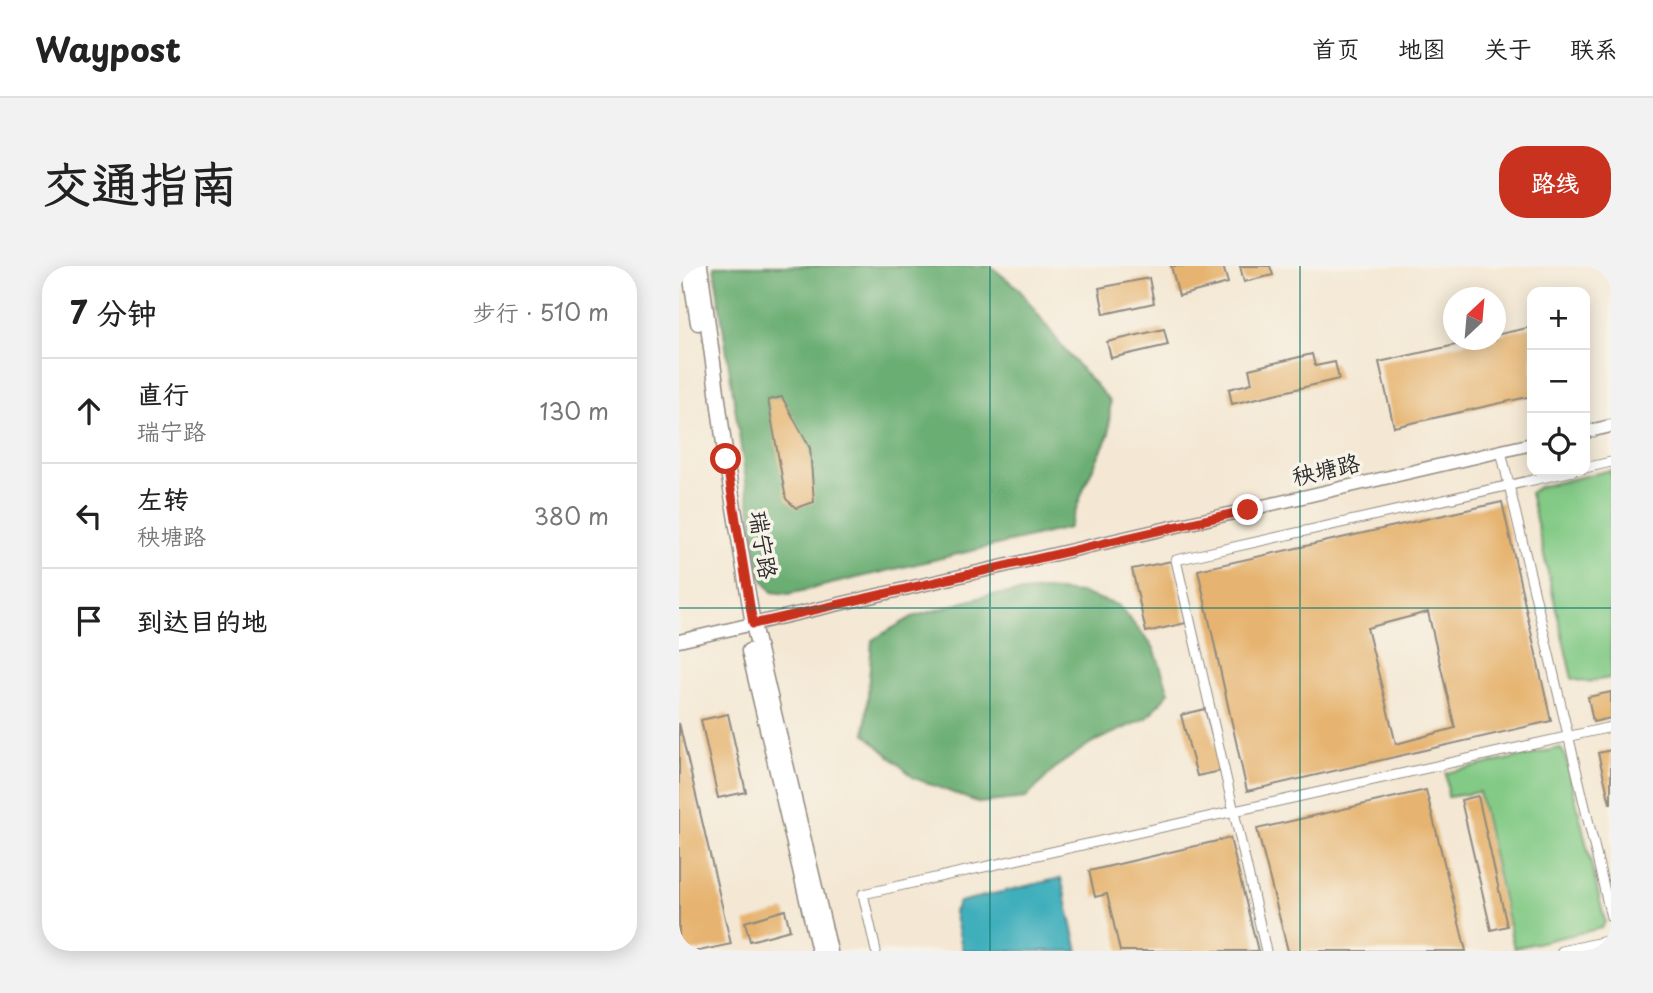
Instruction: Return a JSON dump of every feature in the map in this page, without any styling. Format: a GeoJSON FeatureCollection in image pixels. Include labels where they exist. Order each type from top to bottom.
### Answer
{"type":"FeatureCollection","features":[{"type":"Feature","properties":{"kind":"main road","name":"瑞宁路"},"geometry":{"type":"LineString","coordinates":[[689,266],[748,625],[819,951]]}},
{"type":"Feature","properties":{"kind":"main road","name":"瑞宁路"},"geometry":{"type":"LineString","coordinates":[[700,266],[748,625],[830,951]]}},
{"type":"Feature","properties":{"kind":"main road"},"geometry":{"type":"LineString","coordinates":[[1590,431],[1611,426]]}},
{"type":"Feature","properties":{"kind":"main road","name":"秧塘路"},"geometry":{"type":"LineString","coordinates":[[679,641],[1527,445]]}},
{"type":"Feature","properties":{"kind":"street"},"geometry":{"type":"LineString","coordinates":[[1501,451],[1611,917]]}},
{"type":"Feature","properties":{"kind":"street"},"geometry":{"type":"LineString","coordinates":[[1590,467],[1611,462]]}},
{"type":"Feature","properties":{"kind":"street"},"geometry":{"type":"LineString","coordinates":[[1266,951],[1176,560],[1550,476]]}},
{"type":"Feature","properties":{"kind":"street"},"geometry":{"type":"LineString","coordinates":[[876,951],[863,894],[1611,727]]}},
{"type":"Feature","properties":{"kind":"street"},"geometry":{"type":"LineString","coordinates":[[1562,951],[1611,940]]}},
{"type":"Feature","properties":{"kind":"green space"},"geometry":{"type":"Polygon","coordinates":[[[714,266],[990,266],[1018,288],[1067,353],[1110,401],[1109,434],[1069,528],[789,594],[772,592],[760,575],[714,266]]]}},
{"type":"Feature","properties":{"kind":"green space"},"geometry":{"type":"Polygon","coordinates":[[[1611,470],[1611,678],[1586,682],[1572,679],[1530,493],[1539,487],[1611,470]]]}},
{"type":"Feature","properties":{"kind":"green space"},"geometry":{"type":"Polygon","coordinates":[[[1045,590],[1081,593],[1118,605],[1154,648],[1169,692],[1147,718],[1091,743],[1056,767],[1026,798],[979,803],[914,778],[865,734],[872,640],[912,617],[989,595],[1045,590]]]}},
{"type":"Feature","properties":{"kind":"green space"},"geometry":{"type":"Polygon","coordinates":[[[1560,748],[1565,755],[1605,922],[1602,928],[1514,948],[1479,792],[1448,797],[1446,773],[1560,748]]]}},
{"type":"Feature","properties":{"kind":"water"},"geometry":{"type":"Polygon","coordinates":[[[1061,878],[1078,951],[963,951],[954,912],[959,902],[1061,878]]]}},
{"type":"Feature","properties":{"kind":"building"},"geometry":{"type":"Polygon","coordinates":[[[1171,266],[1223,266],[1228,283],[1179,296],[1171,266]]]}},
{"type":"Feature","properties":{"kind":"building"},"geometry":{"type":"Polygon","coordinates":[[[1240,266],[1270,266],[1273,275],[1244,282],[1240,266]]]}},
{"type":"Feature","properties":{"kind":"building"},"geometry":{"type":"Polygon","coordinates":[[[1149,278],[1154,303],[1104,314],[1099,288],[1149,278]]]}},
{"type":"Feature","properties":{"kind":"building"},"geometry":{"type":"Polygon","coordinates":[[[1527,328],[1527,397],[1394,427],[1379,362],[1443,348],[1443,350],[1506,350],[1506,333],[1527,328]]]}},
{"type":"Feature","properties":{"kind":"building"},"geometry":{"type":"Polygon","coordinates":[[[1164,329],[1168,345],[1111,358],[1107,342],[1164,329]]]}},
{"type":"Feature","properties":{"kind":"building"},"geometry":{"type":"Polygon","coordinates":[[[1312,354],[1315,366],[1335,362],[1339,379],[1232,404],[1229,389],[1252,383],[1249,369],[1312,354]]]}},
{"type":"Feature","properties":{"kind":"building"},"geometry":{"type":"Polygon","coordinates":[[[782,397],[810,448],[814,502],[796,508],[786,499],[768,400],[782,397]]]}},
{"type":"Feature","properties":{"kind":"building"},"geometry":{"type":"Polygon","coordinates":[[[1502,502],[1551,721],[1247,791],[1198,570],[1502,502]],[[1428,612],[1367,628],[1396,744],[1455,728],[1428,612]]]}},
{"type":"Feature","properties":{"kind":"building"},"geometry":{"type":"Polygon","coordinates":[[[1172,561],[1186,623],[1146,632],[1132,569],[1172,561]]]}},
{"type":"Feature","properties":{"kind":"building"},"geometry":{"type":"Polygon","coordinates":[[[1611,692],[1611,718],[1593,722],[1588,697],[1611,692]]]}},
{"type":"Feature","properties":{"kind":"building"},"geometry":{"type":"Polygon","coordinates":[[[1205,709],[1221,771],[1197,776],[1181,715],[1205,709]]]}},
{"type":"Feature","properties":{"kind":"building"},"geometry":{"type":"Polygon","coordinates":[[[728,714],[746,792],[718,798],[701,720],[728,714]]]}},
{"type":"Feature","properties":{"kind":"building"},"geometry":{"type":"Polygon","coordinates":[[[679,723],[731,944],[699,951],[679,951],[679,723]]]}},
{"type":"Feature","properties":{"kind":"building"},"geometry":{"type":"Polygon","coordinates":[[[1611,750],[1611,803],[1610,803],[1598,753],[1611,750]]]}},
{"type":"Feature","properties":{"kind":"building"},"geometry":{"type":"Polygon","coordinates":[[[1426,790],[1466,951],[1288,951],[1257,829],[1426,790]]]}},
{"type":"Feature","properties":{"kind":"building"},"geometry":{"type":"Polygon","coordinates":[[[1478,796],[1507,926],[1491,930],[1461,800],[1478,796]]]}},
{"type":"Feature","properties":{"kind":"building"},"geometry":{"type":"Polygon","coordinates":[[[1230,838],[1258,951],[1120,951],[1107,894],[1095,897],[1089,871],[1230,838]]]}},
{"type":"Feature","properties":{"kind":"building"},"geometry":{"type":"Polygon","coordinates":[[[785,910],[790,930],[750,941],[745,922],[785,910]]]}},
{"type":"Feature","properties":{"kind":"route"},"geometry":{"type":"LineString","coordinates":[[726,459],[753,624],[1248,510]]}}]}
